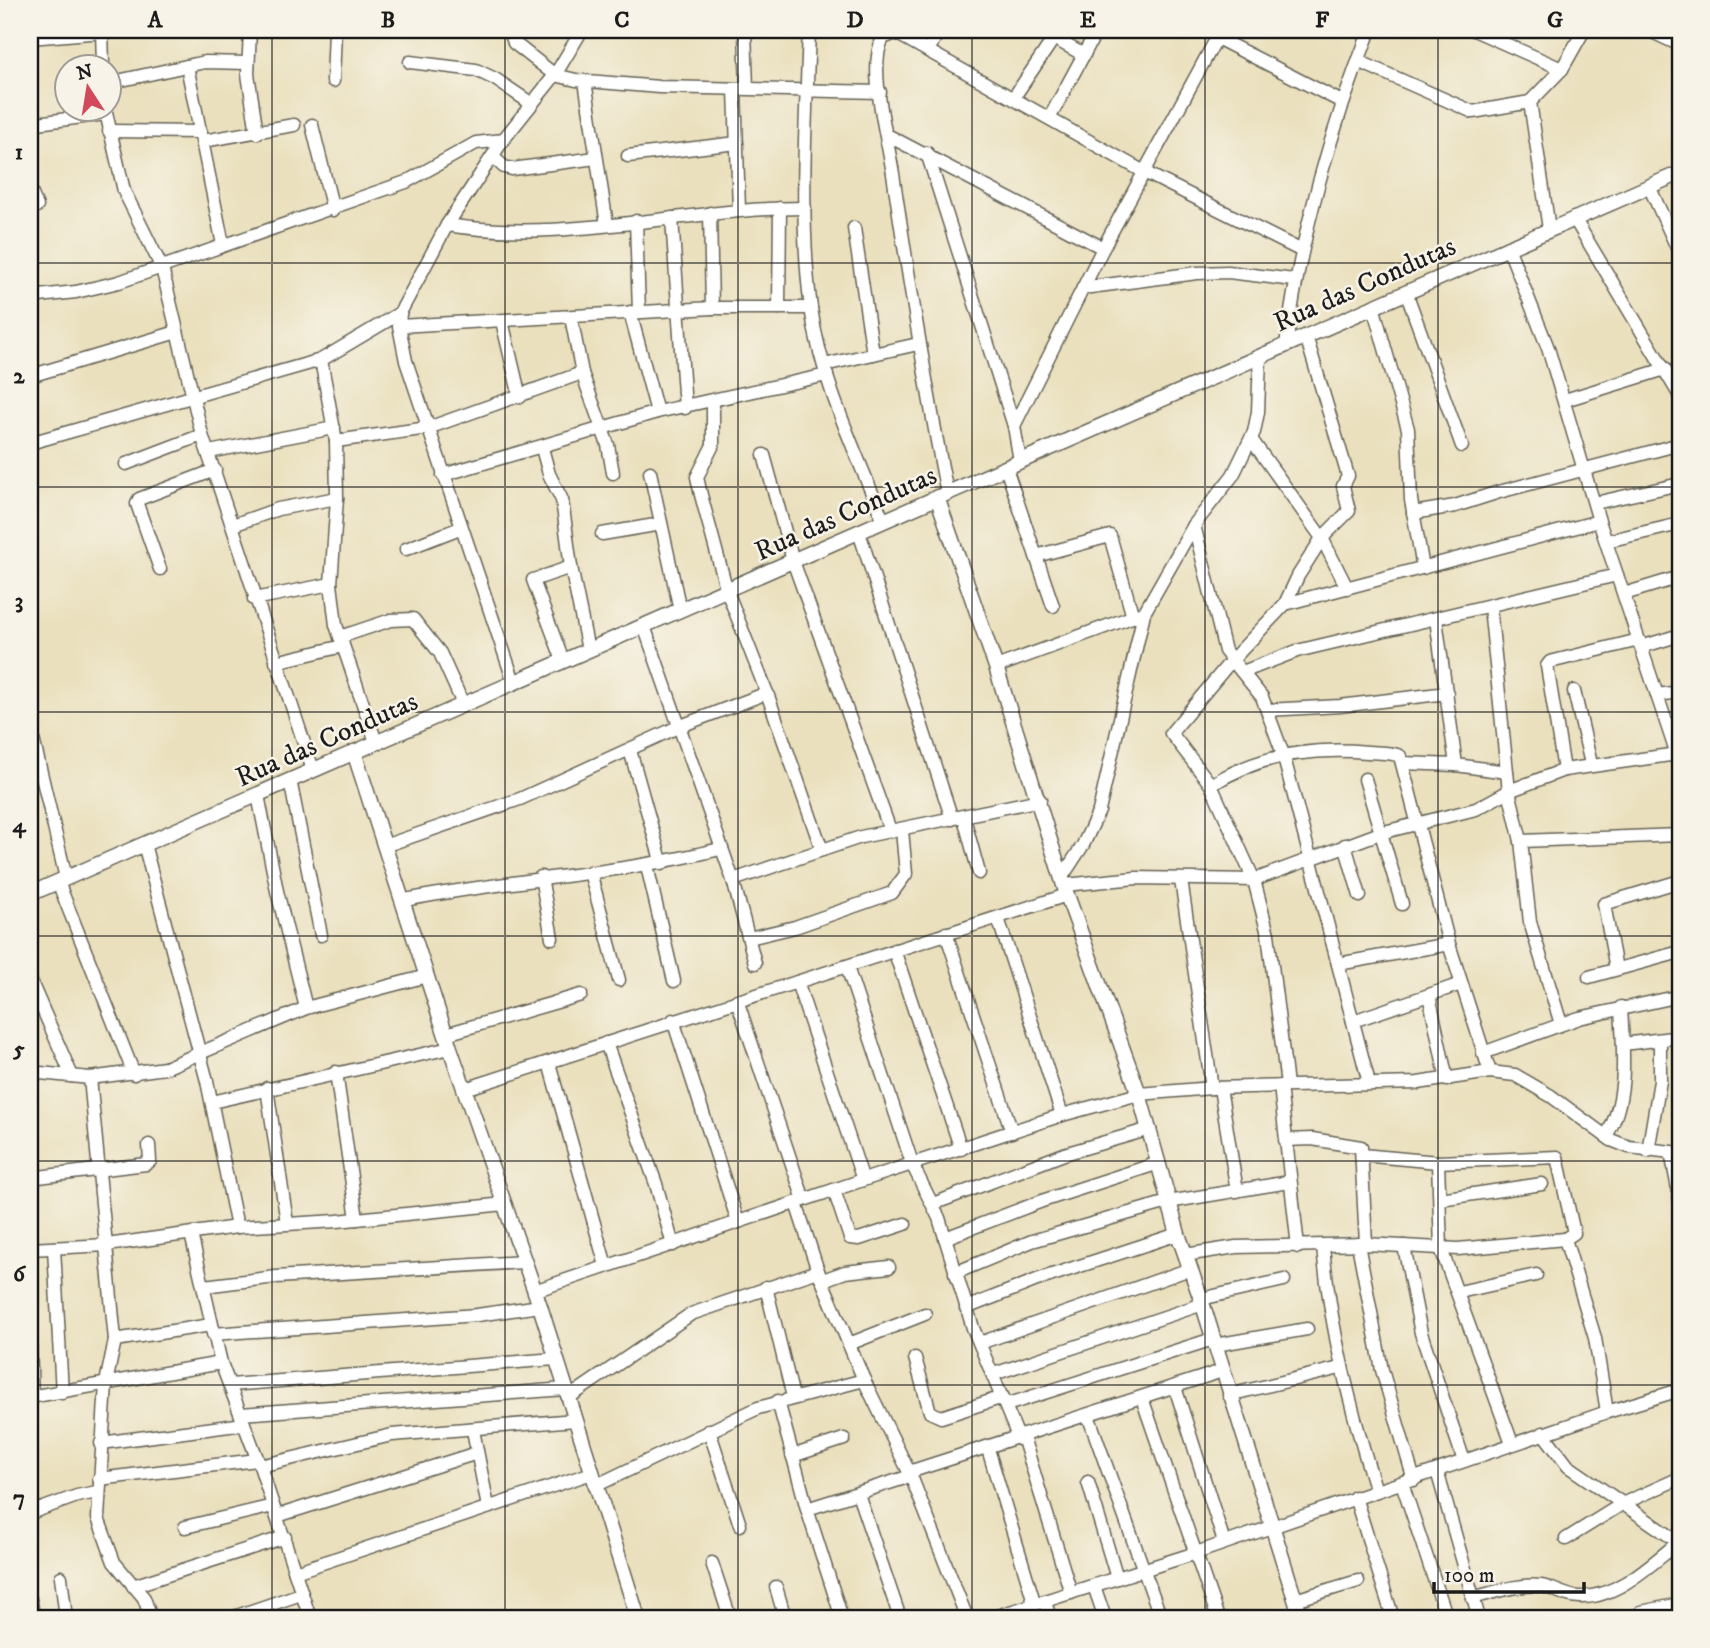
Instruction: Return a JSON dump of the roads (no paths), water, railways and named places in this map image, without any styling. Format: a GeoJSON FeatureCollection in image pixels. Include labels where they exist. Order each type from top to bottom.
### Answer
{"type":"FeatureCollection","features":[{"type":"Feature","properties":{"kind":"street"},"geometry":{"type":"LineString","coordinates":[[250,30],[247,63],[257,133]]}},
{"type":"Feature","properties":{"kind":"street"},"geometry":{"type":"LineString","coordinates":[[333,81],[335,30]]}},
{"type":"Feature","properties":{"kind":"street"},"geometry":{"type":"LineString","coordinates":[[510,30],[514,43],[555,75],[585,81],[807,92],[880,92]]}},
{"type":"Feature","properties":{"kind":"street"},"geometry":{"type":"LineString","coordinates":[[514,682],[406,361],[399,327],[400,313],[447,225],[503,141],[555,75],[582,30]]}},
{"type":"Feature","properties":{"kind":"street"},"geometry":{"type":"LineString","coordinates":[[739,210],[737,143],[745,30]]}},
{"type":"Feature","properties":{"kind":"street"},"geometry":{"type":"LineString","coordinates":[[809,30],[806,208],[811,308],[826,370],[883,520]]}},
{"type":"Feature","properties":{"kind":"street"},"geometry":{"type":"LineString","coordinates":[[928,51],[939,30]]}},
{"type":"Feature","properties":{"kind":"street"},"geometry":{"type":"LineString","coordinates":[[1039,30],[1084,55]]}},
{"type":"Feature","properties":{"kind":"street"},"geometry":{"type":"LineString","coordinates":[[1050,117],[1097,30]]}},
{"type":"Feature","properties":{"kind":"street"},"geometry":{"type":"LineString","coordinates":[[1286,345],[1300,250],[1342,102],[1370,30]]}},
{"type":"Feature","properties":{"kind":"street"},"geometry":{"type":"LineString","coordinates":[[1474,30],[1562,69]]}},
{"type":"Feature","properties":{"kind":"street"},"geometry":{"type":"LineString","coordinates":[[1358,61],[1473,112],[1530,102],[1562,69],[1584,30]]}},
{"type":"Feature","properties":{"kind":"street"},"geometry":{"type":"LineString","coordinates":[[1648,30],[1680,45]]}},
{"type":"Feature","properties":{"kind":"street"},"geometry":{"type":"LineString","coordinates":[[30,38],[102,31],[103,52]]}},
{"type":"Feature","properties":{"kind":"street"},"geometry":{"type":"LineString","coordinates":[[1300,250],[1146,173],[896,33],[883,38],[878,47],[880,92],[942,495],[1065,886],[1139,1094],[1168,1202],[1301,1618]]}},
{"type":"Feature","properties":{"kind":"street"},"geometry":{"type":"LineString","coordinates":[[1014,426],[1103,248],[1219,34],[1342,102]]}},
{"type":"Feature","properties":{"kind":"street"},"geometry":{"type":"LineString","coordinates":[[1014,97],[1054,38]]}},
{"type":"Feature","properties":{"kind":"street"},"geometry":{"type":"LineString","coordinates":[[122,80],[187,66],[233,60],[247,63]]}},
{"type":"Feature","properties":{"kind":"street"},"geometry":{"type":"LineString","coordinates":[[410,62],[476,70],[495,79],[532,104]]}},
{"type":"Feature","properties":{"kind":"street"},"geometry":{"type":"LineString","coordinates":[[187,66],[223,245]]}},
{"type":"Feature","properties":{"kind":"street"},"geometry":{"type":"LineString","coordinates":[[585,81],[607,225]]}},
{"type":"Feature","properties":{"kind":"street"},"geometry":{"type":"LineString","coordinates":[[1530,102],[1549,229]]}},
{"type":"Feature","properties":{"kind":"street"},"geometry":{"type":"LineString","coordinates":[[30,124],[52,120]]}},
{"type":"Feature","properties":{"kind":"street"},"geometry":{"type":"LineString","coordinates":[[107,122],[124,191],[162,268],[202,435],[233,525],[254,599],[313,770]]}},
{"type":"Feature","properties":{"kind":"street"},"geometry":{"type":"LineString","coordinates":[[109,131],[202,137],[257,133],[294,125]]}},
{"type":"Feature","properties":{"kind":"street"},"geometry":{"type":"LineString","coordinates":[[312,125],[332,209]]}},
{"type":"Feature","properties":{"kind":"street"},"geometry":{"type":"LineString","coordinates":[[887,135],[927,153],[1103,248]]}},
{"type":"Feature","properties":{"kind":"street"},"geometry":{"type":"LineString","coordinates":[[30,297],[76,292],[162,268],[406,182],[476,143],[503,141]]}},
{"type":"Feature","properties":{"kind":"street"},"geometry":{"type":"LineString","coordinates":[[628,156],[737,143]]}},
{"type":"Feature","properties":{"kind":"street"},"geometry":{"type":"LineString","coordinates":[[927,153],[1014,426],[1020,461]]}},
{"type":"Feature","properties":{"kind":"street"},"geometry":{"type":"LineString","coordinates":[[493,157],[504,167],[512,169],[596,158]]}},
{"type":"Feature","properties":{"kind":"street","name":"Rua das Condutas"},"geometry":{"type":"LineString","coordinates":[[30,894],[463,704],[727,592],[883,520],[1680,173]]}},
{"type":"Feature","properties":{"kind":"street"},"geometry":{"type":"LineString","coordinates":[[1649,186],[1680,254]]}},
{"type":"Feature","properties":{"kind":"street"},"geometry":{"type":"LineString","coordinates":[[30,190],[37,205]]}},
{"type":"Feature","properties":{"kind":"street"},"geometry":{"type":"LineString","coordinates":[[779,308],[780,208]]}},
{"type":"Feature","properties":{"kind":"street"},"geometry":{"type":"LineString","coordinates":[[447,225],[526,232],[739,210],[806,208]]}},
{"type":"Feature","properties":{"kind":"street"},"geometry":{"type":"LineString","coordinates":[[710,213],[712,308]]}},
{"type":"Feature","properties":{"kind":"street"},"geometry":{"type":"LineString","coordinates":[[672,218],[685,408]]}},
{"type":"Feature","properties":{"kind":"street"},"geometry":{"type":"LineString","coordinates":[[1574,218],[1680,396]]}},
{"type":"Feature","properties":{"kind":"street"},"geometry":{"type":"LineString","coordinates":[[636,221],[635,312],[657,412]]}},
{"type":"Feature","properties":{"kind":"street"},"geometry":{"type":"LineString","coordinates":[[854,228],[873,354]]}},
{"type":"Feature","properties":{"kind":"street"},"geometry":{"type":"LineString","coordinates":[[465,1089],[673,1020],[998,918],[1065,886],[1136,878],[1254,880],[1380,833],[1476,809],[1509,791],[1564,770],[1591,764],[1679,759],[1617,575],[1548,348],[1508,247]]}},
{"type":"Feature","properties":{"kind":"street"},"geometry":{"type":"LineString","coordinates":[[1083,288],[1197,273],[1228,272],[1294,281]]}},
{"type":"Feature","properties":{"kind":"street"},"geometry":{"type":"LineString","coordinates":[[1406,292],[1462,446]]}},
{"type":"Feature","properties":{"kind":"street"},"geometry":{"type":"LineString","coordinates":[[1373,306],[1408,429],[1413,513],[1423,568]]}},
{"type":"Feature","properties":{"kind":"street"},"geometry":{"type":"LineString","coordinates":[[399,327],[712,308],[811,308]]}},
{"type":"Feature","properties":{"kind":"street"},"geometry":{"type":"LineString","coordinates":[[30,443],[320,360],[400,313]]}},
{"type":"Feature","properties":{"kind":"street"},"geometry":{"type":"LineString","coordinates":[[571,317],[582,373],[603,431],[613,473]]}},
{"type":"Feature","properties":{"kind":"street"},"geometry":{"type":"LineString","coordinates":[[502,321],[520,397]]}},
{"type":"Feature","properties":{"kind":"street"},"geometry":{"type":"LineString","coordinates":[[30,376],[177,332]]}},
{"type":"Feature","properties":{"kind":"street"},"geometry":{"type":"LineString","coordinates":[[1298,1247],[1289,1182],[1284,1085],[1268,934],[1254,880],[1211,785],[1201,769],[1172,739],[1171,733],[1231,661],[1285,604],[1298,576],[1322,538],[1348,513],[1343,486],[1348,476],[1306,336]]}},
{"type":"Feature","properties":{"kind":"street"},"geometry":{"type":"LineString","coordinates":[[443,475],[603,431],[657,412],[685,408],[826,370],[873,354],[918,344]]}},
{"type":"Feature","properties":{"kind":"street"},"geometry":{"type":"LineString","coordinates":[[1065,886],[1099,811],[1139,615],[1194,525],[1233,475],[1251,439],[1258,412],[1260,356]]}},
{"type":"Feature","properties":{"kind":"street"},"geometry":{"type":"LineString","coordinates":[[320,360],[335,434],[337,498],[331,584],[341,641],[376,742]]}},
{"type":"Feature","properties":{"kind":"street"},"geometry":{"type":"LineString","coordinates":[[1565,400],[1665,369]]}},
{"type":"Feature","properties":{"kind":"street"},"geometry":{"type":"LineString","coordinates":[[209,452],[335,434],[428,428],[582,373]]}},
{"type":"Feature","properties":{"kind":"street"},"geometry":{"type":"LineString","coordinates":[[713,400],[713,445],[698,477],[727,592],[767,694],[822,850]]}},
{"type":"Feature","properties":{"kind":"street"},"geometry":{"type":"LineString","coordinates":[[126,464],[202,435]]}},
{"type":"Feature","properties":{"kind":"street"},"geometry":{"type":"LineString","coordinates":[[1251,439],[1322,538],[1347,588]]}},
{"type":"Feature","properties":{"kind":"street"},"geometry":{"type":"LineString","coordinates":[[1413,513],[1455,506],[1680,444]]}},
{"type":"Feature","properties":{"kind":"street"},"geometry":{"type":"LineString","coordinates":[[542,448],[548,474],[562,500],[571,567],[588,650]]}},
{"type":"Feature","properties":{"kind":"street"},"geometry":{"type":"LineString","coordinates":[[749,938],[795,927],[892,893],[906,874],[907,861],[793,561],[764,455]]}},
{"type":"Feature","properties":{"kind":"street"},"geometry":{"type":"LineString","coordinates":[[1006,468],[1053,606]]}},
{"type":"Feature","properties":{"kind":"street"},"geometry":{"type":"LineString","coordinates":[[160,569],[137,504],[139,499],[215,470]]}},
{"type":"Feature","properties":{"kind":"street"},"geometry":{"type":"LineString","coordinates":[[650,472],[680,610]]}},
{"type":"Feature","properties":{"kind":"street"},"geometry":{"type":"LineString","coordinates":[[1595,503],[1680,484]]}},
{"type":"Feature","properties":{"kind":"street"},"geometry":{"type":"LineString","coordinates":[[233,525],[278,509],[337,498]]}},
{"type":"Feature","properties":{"kind":"street"},"geometry":{"type":"LineString","coordinates":[[1285,604],[1600,521]]}},
{"type":"Feature","properties":{"kind":"street"},"geometry":{"type":"LineString","coordinates":[[602,534],[661,524]]}},
{"type":"Feature","properties":{"kind":"street"},"geometry":{"type":"LineString","coordinates":[[1607,541],[1680,524]]}},
{"type":"Feature","properties":{"kind":"street"},"geometry":{"type":"LineString","coordinates":[[1194,525],[1221,636],[1231,661],[1244,671],[1256,686],[1283,754],[1308,859],[1369,1083]]}},
{"type":"Feature","properties":{"kind":"street"},"geometry":{"type":"LineString","coordinates":[[406,550],[460,528]]}},
{"type":"Feature","properties":{"kind":"street"},"geometry":{"type":"LineString","coordinates":[[859,532],[979,873]]}},
{"type":"Feature","properties":{"kind":"street"},"geometry":{"type":"LineString","coordinates":[[1036,556],[1110,536],[1139,615]]}},
{"type":"Feature","properties":{"kind":"street"},"geometry":{"type":"LineString","coordinates":[[563,661],[533,581],[571,567]]}},
{"type":"Feature","properties":{"kind":"street"},"geometry":{"type":"LineString","coordinates":[[1244,671],[1297,651],[1617,575]]}},
{"type":"Feature","properties":{"kind":"street"},"geometry":{"type":"LineString","coordinates":[[1624,594],[1680,578]]}},
{"type":"Feature","properties":{"kind":"street"},"geometry":{"type":"LineString","coordinates":[[254,599],[331,584]]}},
{"type":"Feature","properties":{"kind":"street"},"geometry":{"type":"LineString","coordinates":[[1490,607],[1509,791],[1521,841],[1530,922],[1561,1024]]}},
{"type":"Feature","properties":{"kind":"street"},"geometry":{"type":"LineString","coordinates":[[996,667],[1139,615]]}},
{"type":"Feature","properties":{"kind":"street"},"geometry":{"type":"LineString","coordinates":[[276,662],[341,641],[391,620],[413,619],[440,653],[463,704]]}},
{"type":"Feature","properties":{"kind":"street"},"geometry":{"type":"LineString","coordinates":[[1436,619],[1456,765]]}},
{"type":"Feature","properties":{"kind":"street"},"geometry":{"type":"LineString","coordinates":[[644,626],[733,880],[755,963]]}},
{"type":"Feature","properties":{"kind":"street"},"geometry":{"type":"LineString","coordinates":[[1564,770],[1547,666],[1550,662],[1680,635]]}},
{"type":"Feature","properties":{"kind":"street"},"geometry":{"type":"LineString","coordinates":[[1574,691],[1591,764]]}},
{"type":"Feature","properties":{"kind":"street"},"geometry":{"type":"LineString","coordinates":[[1657,695],[1680,692]]}},
{"type":"Feature","properties":{"kind":"street"},"geometry":{"type":"LineString","coordinates":[[1267,710],[1351,705],[1447,693]]}},
{"type":"Feature","properties":{"kind":"street"},"geometry":{"type":"LineString","coordinates":[[384,846],[520,799],[678,727],[767,694]]}},
{"type":"Feature","properties":{"kind":"street"},"geometry":{"type":"LineString","coordinates":[[30,726],[62,880],[134,1074]]}},
{"type":"Feature","properties":{"kind":"street"},"geometry":{"type":"LineString","coordinates":[[630,750],[662,864]]}},
{"type":"Feature","properties":{"kind":"street"},"geometry":{"type":"LineString","coordinates":[[1211,785],[1230,772],[1283,754],[1361,751],[1398,754],[1449,944],[1490,1072]]}},
{"type":"Feature","properties":{"kind":"street"},"geometry":{"type":"LineString","coordinates":[[354,752],[384,846],[405,900],[448,1041],[540,1306],[638,1618]]}},
{"type":"Feature","properties":{"kind":"street"},"geometry":{"type":"LineString","coordinates":[[1402,763],[1456,765],[1507,772]]}},
{"type":"Feature","properties":{"kind":"street"},"geometry":{"type":"LineString","coordinates":[[1365,779],[1402,904]]}},
{"type":"Feature","properties":{"kind":"street"},"geometry":{"type":"LineString","coordinates":[[290,780],[321,935]]}},
{"type":"Feature","properties":{"kind":"street"},"geometry":{"type":"LineString","coordinates":[[258,795],[280,905],[306,1008]]}},
{"type":"Feature","properties":{"kind":"street"},"geometry":{"type":"LineString","coordinates":[[733,880],[822,850],[896,830],[1040,800]]}},
{"type":"Feature","properties":{"kind":"street"},"geometry":{"type":"LineString","coordinates":[[1521,841],[1680,835]]}},
{"type":"Feature","properties":{"kind":"street"},"geometry":{"type":"LineString","coordinates":[[144,844],[212,1102],[236,1227]]}},
{"type":"Feature","properties":{"kind":"street"},"geometry":{"type":"LineString","coordinates":[[1345,845],[1360,896]]}},
{"type":"Feature","properties":{"kind":"street"},"geometry":{"type":"LineString","coordinates":[[405,900],[476,886],[662,864],[720,849]]}},
{"type":"Feature","properties":{"kind":"street"},"geometry":{"type":"LineString","coordinates":[[646,866],[674,981]]}},
{"type":"Feature","properties":{"kind":"street"},"geometry":{"type":"LineString","coordinates":[[590,872],[619,980]]}},
{"type":"Feature","properties":{"kind":"street"},"geometry":{"type":"LineString","coordinates":[[541,877],[552,938]]}},
{"type":"Feature","properties":{"kind":"street"},"geometry":{"type":"LineString","coordinates":[[1181,880],[1216,1088],[1237,1191]]}},
{"type":"Feature","properties":{"kind":"street"},"geometry":{"type":"LineString","coordinates":[[1616,969],[1604,904],[1680,881]]}},
{"type":"Feature","properties":{"kind":"street"},"geometry":{"type":"LineString","coordinates":[[998,918],[1062,1115]]}},
{"type":"Feature","properties":{"kind":"street"},"geometry":{"type":"LineString","coordinates":[[946,933],[1012,1132]]}},
{"type":"Feature","properties":{"kind":"street"},"geometry":{"type":"LineString","coordinates":[[1338,964],[1449,944]]}},
{"type":"Feature","properties":{"kind":"street"},"geometry":{"type":"LineString","coordinates":[[894,950],[961,1149]]}},
{"type":"Feature","properties":{"kind":"street"},"geometry":{"type":"LineString","coordinates":[[1589,977],[1680,952]]}},
{"type":"Feature","properties":{"kind":"street"},"geometry":{"type":"LineString","coordinates":[[847,967],[913,1166],[933,1204],[980,1343],[1021,1438],[1071,1593]]}},
{"type":"Feature","properties":{"kind":"street"},"geometry":{"type":"LineString","coordinates":[[30,1072],[90,1078],[165,1068],[306,1008],[427,976]]}},
{"type":"Feature","properties":{"kind":"street"},"geometry":{"type":"LineString","coordinates":[[30,980],[72,1076]]}},
{"type":"Feature","properties":{"kind":"street"},"geometry":{"type":"LineString","coordinates":[[797,982],[863,1180]]}},
{"type":"Feature","properties":{"kind":"street"},"geometry":{"type":"LineString","coordinates":[[1353,1021],[1461,984]]}},
{"type":"Feature","properties":{"kind":"street"},"geometry":{"type":"LineString","coordinates":[[212,1102],[448,1041],[581,995]]}},
{"type":"Feature","properties":{"kind":"street"},"geometry":{"type":"LineString","coordinates":[[1429,995],[1447,1080]]}},
{"type":"Feature","properties":{"kind":"street"},"geometry":{"type":"LineString","coordinates":[[1483,1053],[1561,1024],[1621,1007],[1680,996]]}},
{"type":"Feature","properties":{"kind":"street"},"geometry":{"type":"LineString","coordinates":[[737,1000],[800,1201],[820,1275],[864,1380],[910,1474],[967,1618]]}},
{"type":"Feature","properties":{"kind":"street"},"geometry":{"type":"LineString","coordinates":[[1606,1136],[1618,1111],[1621,1007]]}},
{"type":"Feature","properties":{"kind":"street"},"geometry":{"type":"LineString","coordinates":[[673,1020],[738,1222]]}},
{"type":"Feature","properties":{"kind":"street"},"geometry":{"type":"LineString","coordinates":[[1622,1044],[1680,1037]]}},
{"type":"Feature","properties":{"kind":"street"},"geometry":{"type":"LineString","coordinates":[[1648,1151],[1660,1081],[1660,1040]]}},
{"type":"Feature","properties":{"kind":"street"},"geometry":{"type":"LineString","coordinates":[[606,1043],[656,1184],[673,1245]]}},
{"type":"Feature","properties":{"kind":"street"},"geometry":{"type":"LineString","coordinates":[[549,1063],[606,1266]]}},
{"type":"Feature","properties":{"kind":"street"},"geometry":{"type":"LineString","coordinates":[[336,1072],[357,1219]]}},
{"type":"Feature","properties":{"kind":"street"},"geometry":{"type":"LineString","coordinates":[[534,1291],[1062,1115],[1139,1094],[1216,1088],[1447,1080],[1490,1072],[1526,1079],[1606,1136],[1629,1147],[1676,1153],[1680,1200]]}},
{"type":"Feature","properties":{"kind":"street"},"geometry":{"type":"LineString","coordinates":[[90,1078],[115,1340],[106,1382],[98,1518],[105,1544],[114,1562],[144,1598],[151,1618]]}},
{"type":"Feature","properties":{"kind":"street"},"geometry":{"type":"LineString","coordinates":[[267,1088],[286,1223]]}},
{"type":"Feature","properties":{"kind":"street"},"geometry":{"type":"LineString","coordinates":[[933,1204],[1064,1154],[1150,1129]]}},
{"type":"Feature","properties":{"kind":"street"},"geometry":{"type":"LineString","coordinates":[[1285,1140],[1312,1139],[1359,1146],[1362,1155],[1362,1244],[1382,1370],[1408,1481],[1447,1618]]}},
{"type":"Feature","properties":{"kind":"street"},"geometry":{"type":"LineString","coordinates":[[30,1158],[32,1177],[149,1163],[149,1145]]}},
{"type":"Feature","properties":{"kind":"street"},"geometry":{"type":"LineString","coordinates":[[980,1343],[1221,1247],[1362,1244],[1441,1249],[1565,1239],[1574,1233],[1557,1157],[1438,1162],[1362,1155]]}},
{"type":"Feature","properties":{"kind":"street"},"geometry":{"type":"LineString","coordinates":[[1438,1162],[1441,1249],[1459,1292],[1512,1443]]}},
{"type":"Feature","properties":{"kind":"street"},"geometry":{"type":"LineString","coordinates":[[945,1238],[1045,1200],[1159,1163]]}},
{"type":"Feature","properties":{"kind":"street"},"geometry":{"type":"LineString","coordinates":[[955,1273],[1032,1241],[1168,1202],[1289,1182]]}},
{"type":"Feature","properties":{"kind":"street"},"geometry":{"type":"LineString","coordinates":[[1440,1199],[1542,1184]]}},
{"type":"Feature","properties":{"kind":"street"},"geometry":{"type":"LineString","coordinates":[[834,1190],[850,1238],[859,1239],[905,1224]]}},
{"type":"Feature","properties":{"kind":"street"},"geometry":{"type":"LineString","coordinates":[[30,1249],[107,1245],[236,1227],[357,1219],[505,1204]]}},
{"type":"Feature","properties":{"kind":"street"},"geometry":{"type":"LineString","coordinates":[[191,1234],[220,1363],[285,1537],[310,1618]]}},
{"type":"Feature","properties":{"kind":"street"},"geometry":{"type":"LineString","coordinates":[[967,1308],[1037,1280],[1178,1234]]}},
{"type":"Feature","properties":{"kind":"street"},"geometry":{"type":"LineString","coordinates":[[1565,1239],[1595,1338],[1607,1412]]}},
{"type":"Feature","properties":{"kind":"street"},"geometry":{"type":"LineString","coordinates":[[1323,1246],[1327,1294],[1340,1367],[1376,1491]]}},
{"type":"Feature","properties":{"kind":"street"},"geometry":{"type":"LineString","coordinates":[[1404,1246],[1421,1333],[1465,1461]]}},
{"type":"Feature","properties":{"kind":"street"},"geometry":{"type":"LineString","coordinates":[[54,1248],[62,1393]]}},
{"type":"Feature","properties":{"kind":"street"},"geometry":{"type":"LineString","coordinates":[[204,1286],[276,1277],[524,1262]]}},
{"type":"Feature","properties":{"kind":"street"},"geometry":{"type":"LineString","coordinates":[[101,1443],[242,1419],[566,1393],[673,1323],[766,1287],[820,1275],[889,1268]]}},
{"type":"Feature","properties":{"kind":"street"},"geometry":{"type":"LineString","coordinates":[[1459,1292],[1536,1275]]}},
{"type":"Feature","properties":{"kind":"street"},"geometry":{"type":"LineString","coordinates":[[993,1374],[1202,1302],[1284,1280]]}},
{"type":"Feature","properties":{"kind":"street"},"geometry":{"type":"LineString","coordinates":[[766,1287],[793,1397]]}},
{"type":"Feature","properties":{"kind":"street"},"geometry":{"type":"LineString","coordinates":[[115,1340],[212,1330],[477,1315],[540,1306]]}},
{"type":"Feature","properties":{"kind":"street"},"geometry":{"type":"LineString","coordinates":[[849,1344],[925,1314]]}},
{"type":"Feature","properties":{"kind":"street"},"geometry":{"type":"LineString","coordinates":[[915,1358],[930,1412],[935,1416],[1005,1401],[1214,1342],[1307,1329]]}},
{"type":"Feature","properties":{"kind":"street"},"geometry":{"type":"LineString","coordinates":[[30,1345],[31,1397],[220,1363]]}},
{"type":"Feature","properties":{"kind":"street"},"geometry":{"type":"LineString","coordinates":[[230,1385],[555,1359]]}},
{"type":"Feature","properties":{"kind":"street"},"geometry":{"type":"LineString","coordinates":[[1229,1395],[1340,1367]]}},
{"type":"Feature","properties":{"kind":"street"},"geometry":{"type":"LineString","coordinates":[[807,1509],[1222,1371]]}},
{"type":"Feature","properties":{"kind":"street"},"geometry":{"type":"LineString","coordinates":[[295,1572],[488,1507],[594,1479],[778,1401],[864,1380]]}},
{"type":"Feature","properties":{"kind":"street"},"geometry":{"type":"LineString","coordinates":[[1175,1387],[1224,1542]]}},
{"type":"Feature","properties":{"kind":"street"},"geometry":{"type":"LineString","coordinates":[[992,1618],[1094,1587],[1512,1443],[1680,1390]]}},
{"type":"Feature","properties":{"kind":"street"},"geometry":{"type":"LineString","coordinates":[[1142,1398],[1218,1618]]}},
{"type":"Feature","properties":{"kind":"street"},"geometry":{"type":"LineString","coordinates":[[778,1401],[807,1509],[842,1618]]}},
{"type":"Feature","properties":{"kind":"street"},"geometry":{"type":"LineString","coordinates":[[1088,1415],[1146,1568],[1161,1618]]}},
{"type":"Feature","properties":{"kind":"street"},"geometry":{"type":"LineString","coordinates":[[30,1513],[98,1485],[258,1463],[392,1434],[473,1430],[575,1420]]}},
{"type":"Feature","properties":{"kind":"street"},"geometry":{"type":"LineString","coordinates":[[473,1430],[488,1507]]}},
{"type":"Feature","properties":{"kind":"street"},"geometry":{"type":"LineString","coordinates":[[709,1430],[740,1525]]}},
{"type":"Feature","properties":{"kind":"street"},"geometry":{"type":"LineString","coordinates":[[1472,1598],[1529,1586],[1543,1586],[1581,1597],[1592,1595],[1625,1582],[1678,1539],[1568,1466],[1542,1433]]}},
{"type":"Feature","properties":{"kind":"street"},"geometry":{"type":"LineString","coordinates":[[792,1456],[844,1439]]}},
{"type":"Feature","properties":{"kind":"street"},"geometry":{"type":"LineString","coordinates":[[989,1449],[1040,1604],[1050,1618]]}},
{"type":"Feature","properties":{"kind":"street"},"geometry":{"type":"LineString","coordinates":[[185,1527],[275,1511],[477,1453]]}},
{"type":"Feature","properties":{"kind":"street"},"geometry":{"type":"LineString","coordinates":[[1437,1471],[1479,1618]]}},
{"type":"Feature","properties":{"kind":"street"},"geometry":{"type":"LineString","coordinates":[[1566,1539],[1622,1504],[1680,1478]]}},
{"type":"Feature","properties":{"kind":"street"},"geometry":{"type":"LineString","coordinates":[[1088,1482],[1117,1578]]}},
{"type":"Feature","properties":{"kind":"street"},"geometry":{"type":"LineString","coordinates":[[858,1494],[900,1618]]}},
{"type":"Feature","properties":{"kind":"street"},"geometry":{"type":"LineString","coordinates":[[1355,1497],[1392,1618]]}},
{"type":"Feature","properties":{"kind":"street"},"geometry":{"type":"LineString","coordinates":[[133,1586],[285,1537]]}},
{"type":"Feature","properties":{"kind":"street"},"geometry":{"type":"LineString","coordinates":[[712,1563],[730,1618]]}},
{"type":"Feature","properties":{"kind":"street"},"geometry":{"type":"LineString","coordinates":[[61,1577],[66,1618]]}},
{"type":"Feature","properties":{"kind":"street"},"geometry":{"type":"LineString","coordinates":[[1295,1600],[1358,1581]]}},
{"type":"Feature","properties":{"kind":"street"},"geometry":{"type":"LineString","coordinates":[[776,1587],[785,1618]]}},
{"type":"Feature","properties":{"kind":"street"},"geometry":{"type":"LineString","coordinates":[[1094,1587],[1105,1618]]}},
{"type":"Feature","properties":{"kind":"street"},"geometry":{"type":"LineString","coordinates":[[231,1618],[301,1594]]}},
{"type":"Feature","properties":{"kind":"street"},"geometry":{"type":"LineString","coordinates":[[30,1599],[34,1618]]}},
{"type":"Feature","properties":{"kind":"street"},"geometry":{"type":"LineString","coordinates":[[1641,1612],[1680,1604]]}}]}
